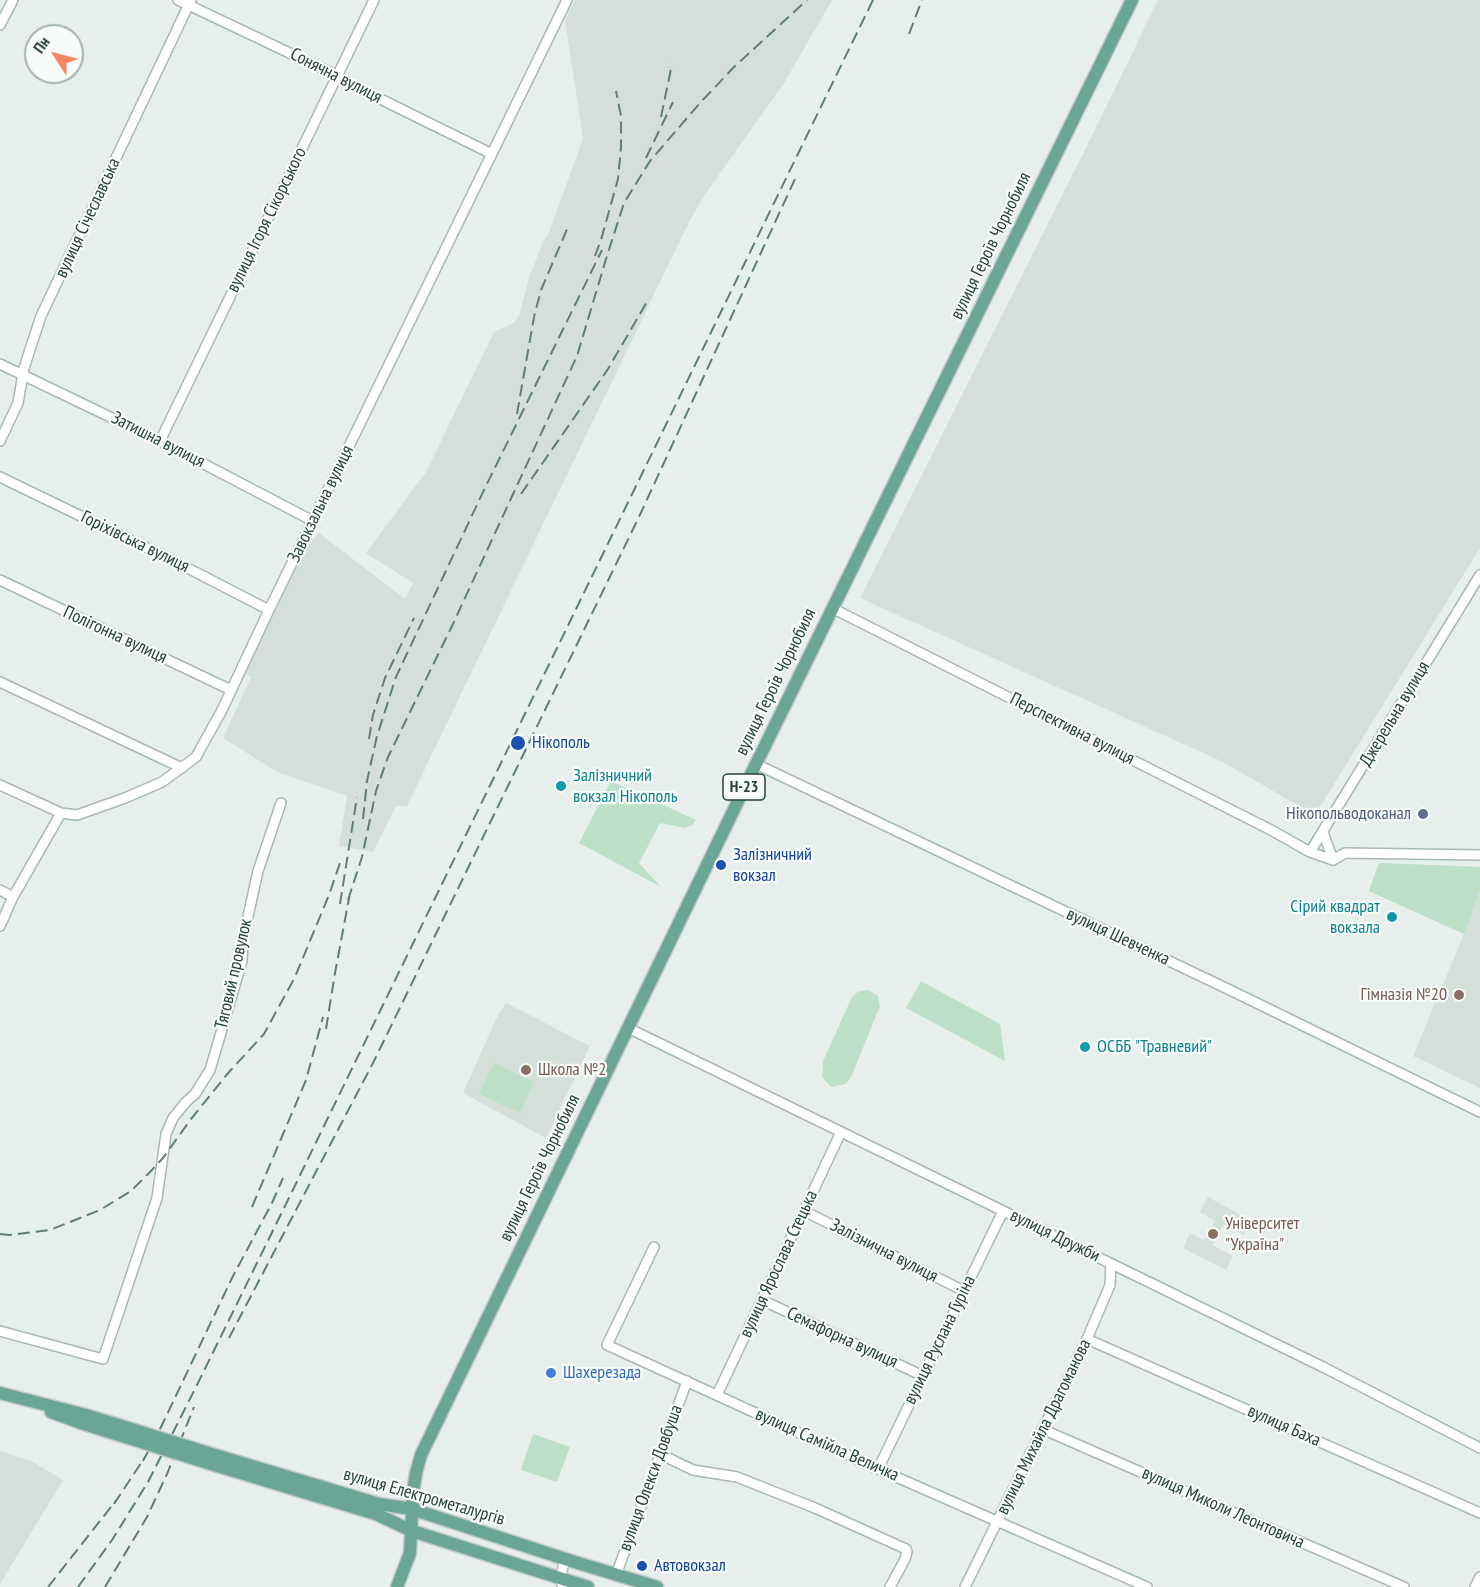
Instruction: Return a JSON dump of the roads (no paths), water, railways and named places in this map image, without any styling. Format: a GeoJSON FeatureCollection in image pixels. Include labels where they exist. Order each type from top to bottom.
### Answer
{"type":"FeatureCollection","features":[{"type":"Feature","properties":{"kind":"main road","name":"вулиця Героїв Чорнобиля"},"geometry":{"type":"LineString","coordinates":[[397,1587],[410,1553],[416,1473],[421,1455],[832,608],[1132,0]]}},
{"type":"Feature","properties":{"kind":"main road"},"geometry":{"type":"LineString","coordinates":[[4,1395],[213,1459]]}},
{"type":"Feature","properties":{"kind":"main road","name":"вулиця Електрометалургів"},"geometry":{"type":"LineString","coordinates":[[213,1459],[380,1504],[412,1509],[657,1587]]}},
{"type":"Feature","properties":{"kind":"main road","name":"вулиця Електрометалургів"},"geometry":{"type":"LineString","coordinates":[[213,1459],[376,1514],[412,1531],[562,1583],[588,1587]]}},
{"type":"Feature","properties":{"kind":"street"},"geometry":{"type":"LineString","coordinates":[[0,25],[13,0]]}},
{"type":"Feature","properties":{"kind":"street","name":"Сонячна вулиця"},"geometry":{"type":"LineString","coordinates":[[178,0],[189,2],[492,154]]}},
{"type":"Feature","properties":{"kind":"street","name":"вулиця Ігоря Сікорського"},"geometry":{"type":"LineString","coordinates":[[160,441],[374,0]]}},
{"type":"Feature","properties":{"kind":"street","name":"Завокзальна вулиця"},"geometry":{"type":"LineString","coordinates":[[61,813],[77,815],[125,798],[162,782],[196,757],[222,710],[269,609],[567,0]]}},
{"type":"Feature","properties":{"kind":"street","name":"вулиця Січеславська"},"geometry":{"type":"LineString","coordinates":[[0,441],[18,403],[24,368],[41,316],[189,2]]}},
{"type":"Feature","properties":{"kind":"street","name":"Затишна вулиця"},"geometry":{"type":"LineString","coordinates":[[0,364],[160,441],[313,521]]}},
{"type":"Feature","properties":{"kind":"street","name":"Горіхівська вулиця"},"geometry":{"type":"LineString","coordinates":[[0,477],[269,609]]}},
{"type":"Feature","properties":{"kind":"street","name":"Джерельна вулиця"},"geometry":{"type":"LineString","coordinates":[[1310,852],[1480,575]]}},
{"type":"Feature","properties":{"kind":"street","name":"Полігонна вулиця"},"geometry":{"type":"LineString","coordinates":[[0,580],[231,690]]}},
{"type":"Feature","properties":{"kind":"street","name":"Перспективна вулиця"},"geometry":{"type":"LineString","coordinates":[[832,608],[1271,830],[1310,852],[1333,860]]}},
{"type":"Feature","properties":{"kind":"street"},"geometry":{"type":"LineString","coordinates":[[0,682],[182,768]]}},
{"type":"Feature","properties":{"kind":"street","name":"вулиця Шевченка"},"geometry":{"type":"LineString","coordinates":[[756,764],[1480,1112]]}},
{"type":"Feature","properties":{"kind":"street"},"geometry":{"type":"LineString","coordinates":[[0,785],[61,813],[0,926]]}},
{"type":"Feature","properties":{"kind":"street","name":"Тяговий провулок"},"geometry":{"type":"LineString","coordinates":[[0,1331],[103,1359],[157,1198],[166,1134],[173,1118],[195,1094],[210,1070],[242,961],[243,939],[258,871],[281,803]]}},
{"type":"Feature","properties":{"kind":"street"},"geometry":{"type":"LineString","coordinates":[[1323,832],[1333,860],[1345,853],[1480,855]]}},
{"type":"Feature","properties":{"kind":"street"},"geometry":{"type":"LineString","coordinates":[[0,891],[14,897]]}},
{"type":"Feature","properties":{"kind":"street","name":"вулиця Дружби"},"geometry":{"type":"LineString","coordinates":[[628,1028],[1323,1367],[1480,1448]]}},
{"type":"Feature","properties":{"kind":"street","name":"вулиця Ярослава Стецька"},"geometry":{"type":"LineString","coordinates":[[717,1395],[841,1132]]}},
{"type":"Feature","properties":{"kind":"street","name":"Залізнична вулиця"},"geometry":{"type":"LineString","coordinates":[[804,1211],[964,1291]]}},
{"type":"Feature","properties":{"kind":"street","name":"вулиця Руслана Гуріна"},"geometry":{"type":"LineString","coordinates":[[878,1469],[1003,1211]]}},
{"type":"Feature","properties":{"kind":"street","name":"вулиця Самійла Величка"},"geometry":{"type":"LineString","coordinates":[[654,1247],[607,1345],[878,1469],[1147,1587]]}},
{"type":"Feature","properties":{"kind":"street","name":"вулиця Михайла Драгоманова"},"geometry":{"type":"LineString","coordinates":[[966,1587],[1087,1339],[1110,1285],[1111,1264]]}},
{"type":"Feature","properties":{"kind":"street","name":"Семафорна вулиця"},"geometry":{"type":"LineString","coordinates":[[762,1300],[923,1376]]}},
{"type":"Feature","properties":{"kind":"street","name":"вулиця Баха"},"geometry":{"type":"LineString","coordinates":[[1087,1339],[1480,1513]]}},
{"type":"Feature","properties":{"kind":"street","name":"вулиця Олекси Довбуша"},"geometry":{"type":"LineString","coordinates":[[616,1575],[687,1381]]}},
{"type":"Feature","properties":{"kind":"street","name":"вулиця Миколи Леонтовича"},"geometry":{"type":"LineString","coordinates":[[1042,1430],[1404,1587]]}},
{"type":"Feature","properties":{"kind":"street"},"geometry":{"type":"LineString","coordinates":[[660,1454],[693,1470],[737,1477],[815,1508],[906,1549],[905,1559],[890,1587]]}},
{"type":"Feature","properties":{"kind":"street"},"geometry":{"type":"LineString","coordinates":[[562,1583],[565,1559]]}},
{"type":"Feature","properties":{"kind":"street"},"geometry":{"type":"LineString","coordinates":[[1475,1587],[1480,1577]]}},
{"type":"Feature","properties":{"kind":"railway"},"geometry":{"type":"LineString","coordinates":[[348,900],[362,857],[376,791],[388,757],[452,626],[577,356],[624,203],[650,161],[700,103],[733,68],[807,0]]}},
{"type":"Feature","properties":{"kind":"railway"},"geometry":{"type":"LineString","coordinates":[[78,1587],[112,1540],[148,1482],[197,1385],[873,0]]}},
{"type":"Feature","properties":{"kind":"railway"},"geometry":{"type":"LineString","coordinates":[[909,34],[922,0]]}},
{"type":"Feature","properties":{"kind":"railway"},"geometry":{"type":"LineString","coordinates":[[661,117],[672,64]]}},
{"type":"Feature","properties":{"kind":"railway"},"geometry":{"type":"LineString","coordinates":[[595,256],[618,179],[621,116],[616,91]]}},
{"type":"Feature","properties":{"kind":"railway"},"geometry":{"type":"LineString","coordinates":[[646,158],[673,102]]}},
{"type":"Feature","properties":{"kind":"railway"},"geometry":{"type":"LineString","coordinates":[[229,1338],[374,1061],[638,519],[795,179]]}},
{"type":"Feature","properties":{"kind":"railway"},"geometry":{"type":"LineString","coordinates":[[517,414],[541,290],[568,227]]}},
{"type":"Feature","properties":{"kind":"railway"},"geometry":{"type":"LineString","coordinates":[[363,819],[367,781],[377,736],[396,677],[483,492],[602,250]]}},
{"type":"Feature","properties":{"kind":"railway"},"geometry":{"type":"LineString","coordinates":[[521,494],[608,369],[648,300]]}},
{"type":"Feature","properties":{"kind":"railway"},"geometry":{"type":"LineString","coordinates":[[369,739],[373,715],[385,678],[414,618]]}},
{"type":"Feature","properties":{"kind":"railway"},"geometry":{"type":"LineString","coordinates":[[340,904],[357,797]]}},
{"type":"Feature","properties":{"kind":"railway"},"geometry":{"type":"LineString","coordinates":[[0,1234],[50,1230],[100,1210],[131,1191],[163,1158],[229,1072],[264,1034],[295,977],[341,860]]}},
{"type":"Feature","properties":{"kind":"railway"},"geometry":{"type":"LineString","coordinates":[[326,1029],[350,893]]}},
{"type":"Feature","properties":{"kind":"railway"},"geometry":{"type":"LineString","coordinates":[[252,1207],[306,1080],[323,1017]]}},
{"type":"Feature","properties":{"kind":"railway"},"geometry":{"type":"LineString","coordinates":[[143,1461],[283,1178]]}},
{"type":"Feature","properties":{"kind":"railway"},"geometry":{"type":"LineString","coordinates":[[105,1587],[147,1517],[194,1407]]}},
{"type":"Feature","properties":{"kind":"railway"},"geometry":{"type":"LineString","coordinates":[[114,1504],[147,1454]]}},
{"type":"Feature","properties":{"kind":"railway"},"geometry":{"type":"LineString","coordinates":[[48,1587],[118,1498]]}},
{"type":"Feature","properties":{"kind":"place","name":"Нікополь"},"geometry":{"type":"Point","coordinates":[518,743]}},
{"type":"Feature","properties":{"kind":"place","name":"Залізничний вокзал Нікополь"},"geometry":{"type":"Point","coordinates":[561,786]}},
{"type":"Feature","properties":{"kind":"place","name":"Нікопольводоканал"},"geometry":{"type":"Point","coordinates":[1423,814]}},
{"type":"Feature","properties":{"kind":"place","name":"Залізничний вокзал"},"geometry":{"type":"Point","coordinates":[721,865]}},
{"type":"Feature","properties":{"kind":"place","name":"Сірий квадрат вокзала"},"geometry":{"type":"Point","coordinates":[1392,917]}},
{"type":"Feature","properties":{"kind":"place","name":"Гімназія №20"},"geometry":{"type":"Point","coordinates":[1459,995]}},
{"type":"Feature","properties":{"kind":"place","name":"ОСББ \"Травневий\""},"geometry":{"type":"Point","coordinates":[1085,1047]}},
{"type":"Feature","properties":{"kind":"place","name":"Школа №2"},"geometry":{"type":"Point","coordinates":[526,1070]}},
{"type":"Feature","properties":{"kind":"place","name":"Університет \"Україна\""},"geometry":{"type":"Point","coordinates":[1213,1234]}},
{"type":"Feature","properties":{"kind":"place","name":"Шахерезада"},"geometry":{"type":"Point","coordinates":[551,1373]}},
{"type":"Feature","properties":{"kind":"place","name":"Автовокзал"},"geometry":{"type":"Point","coordinates":[642,1566]}}]}
